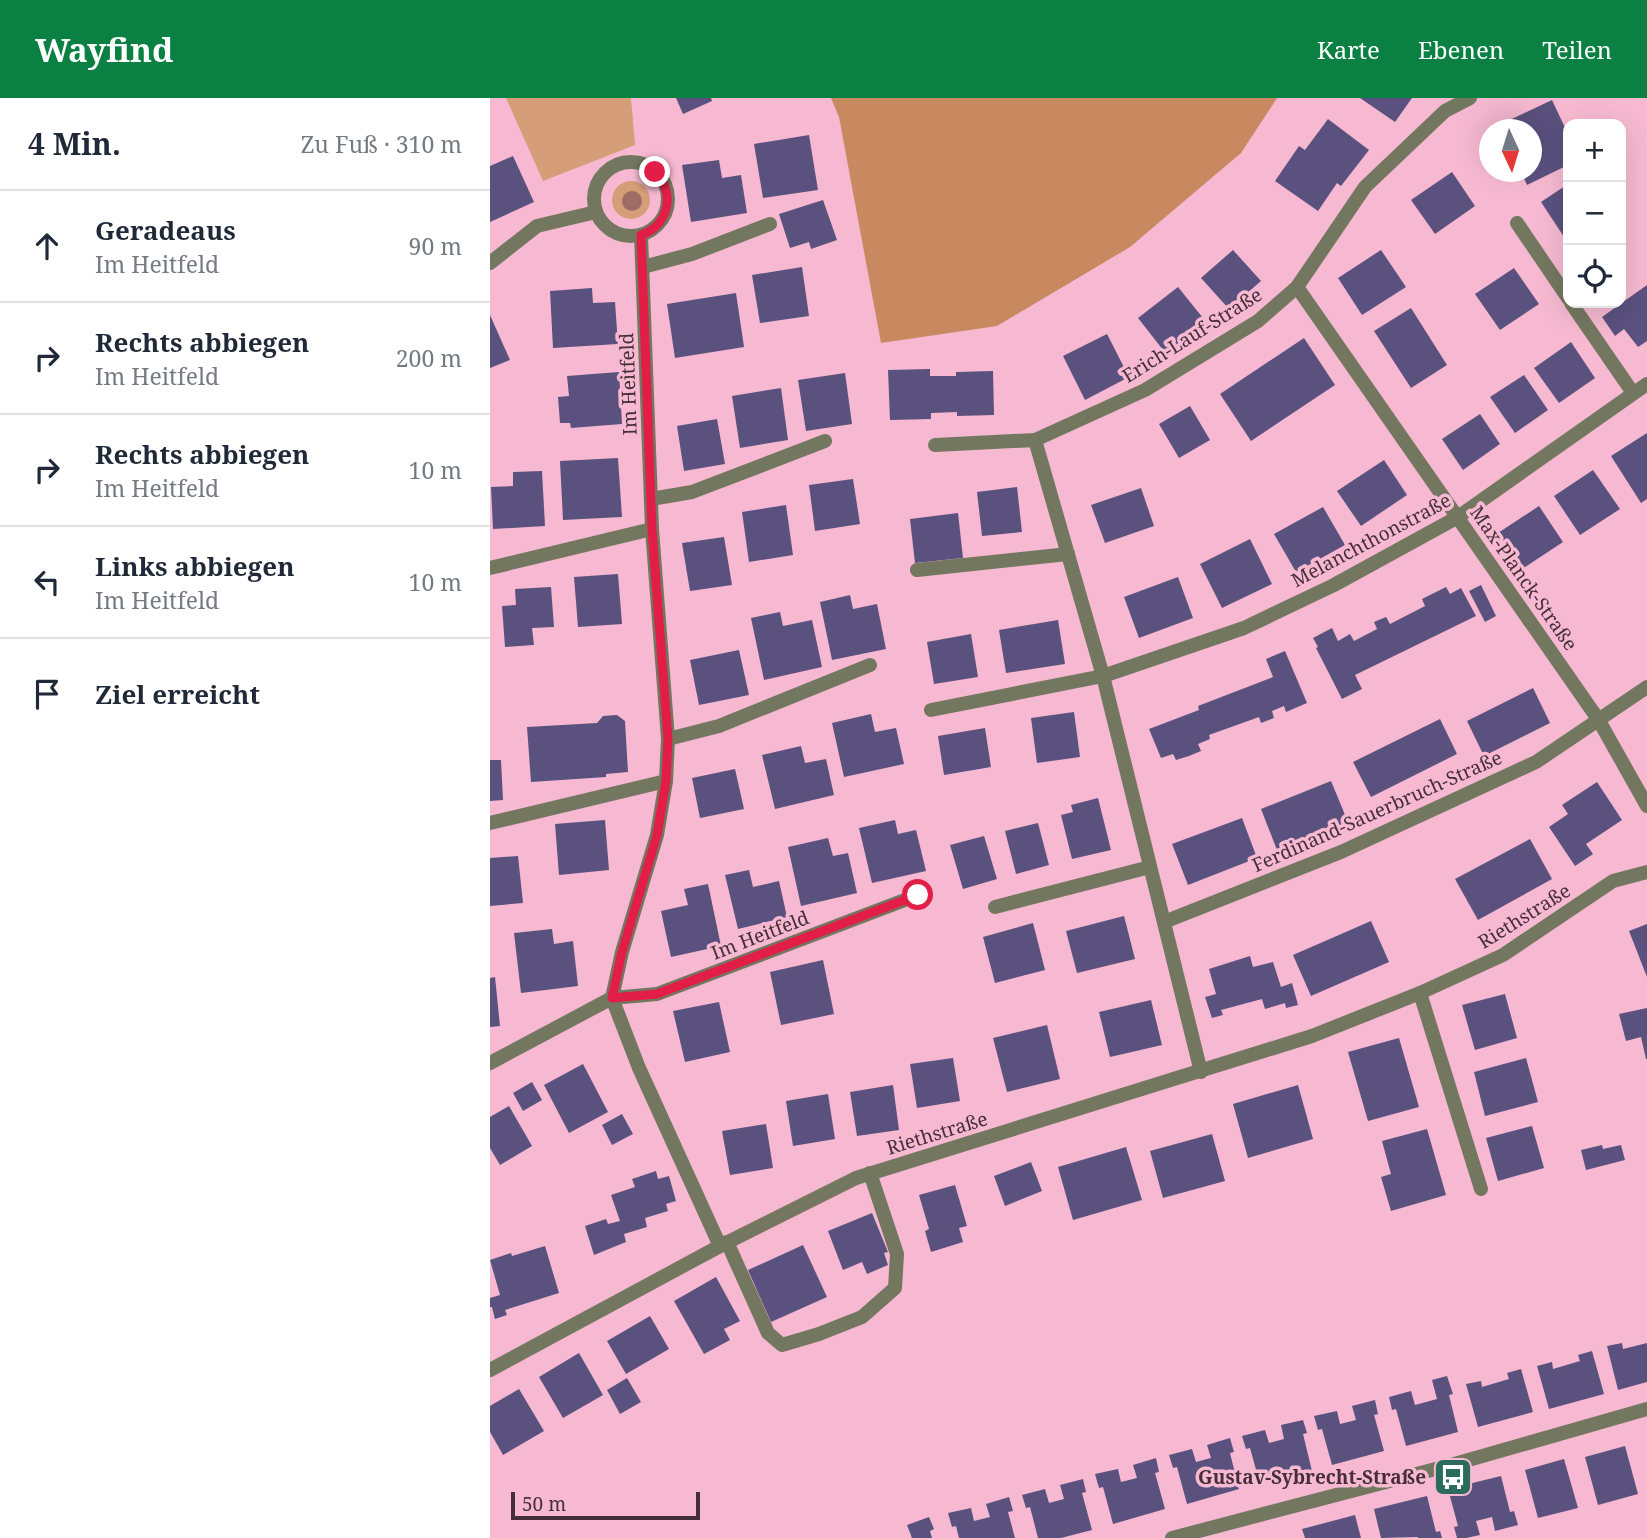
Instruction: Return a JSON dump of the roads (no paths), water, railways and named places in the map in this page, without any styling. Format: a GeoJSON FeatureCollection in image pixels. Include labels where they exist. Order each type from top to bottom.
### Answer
{"type":"FeatureCollection","features":[{"type":"Feature","properties":{"kind":"street","name":"Erich-Lauf-Straße"},"geometry":{"type":"LineString","coordinates":[[935,445],[1035,440],[1145,390],[1258,321],[1297,288],[1365,187],[1445,111],[1470,98]]}},
{"type":"Feature","properties":{"kind":"street"},"geometry":{"type":"LineString","coordinates":[[631,163],[649,167],[665,184],[667,208],[660,222],[641,235],[630,236],[609,229],[601,222],[596,212],[595,189],[609,170],[619,165],[631,163]]}},
{"type":"Feature","properties":{"kind":"street"},"geometry":{"type":"LineString","coordinates":[[490,263],[537,226],[596,212]]}},
{"type":"Feature","properties":{"kind":"street"},"geometry":{"type":"LineString","coordinates":[[1517,223],[1563,291]]}},
{"type":"Feature","properties":{"kind":"street"},"geometry":{"type":"LineString","coordinates":[[643,267],[692,254],[770,224]]}},
{"type":"Feature","properties":{"kind":"street","name":"Im Heitfeld"},"geometry":{"type":"LineString","coordinates":[[612,998],[622,952],[657,835],[666,781],[668,739],[652,530],[641,235]]}},
{"type":"Feature","properties":{"kind":"street","name":"Max-Planck-Straße"},"geometry":{"type":"LineString","coordinates":[[1297,288],[1598,719],[1647,806]]}},
{"type":"Feature","properties":{"kind":"street"},"geometry":{"type":"LineString","coordinates":[[1574,308],[1633,393]]}},
{"type":"Feature","properties":{"kind":"street","name":"Melanchthonstraße"},"geometry":{"type":"LineString","coordinates":[[932,710],[1103,676],[1244,628],[1334,585],[1458,517],[1647,384]]}},
{"type":"Feature","properties":{"kind":"street"},"geometry":{"type":"LineString","coordinates":[[1035,440],[1103,676],[1201,1072]]}},
{"type":"Feature","properties":{"kind":"street"},"geometry":{"type":"LineString","coordinates":[[651,499],[692,492],[825,441]]}},
{"type":"Feature","properties":{"kind":"street"},"geometry":{"type":"LineString","coordinates":[[490,568],[652,530]]}},
{"type":"Feature","properties":{"kind":"street"},"geometry":{"type":"LineString","coordinates":[[917,570],[1068,554]]}},
{"type":"Feature","properties":{"kind":"street"},"geometry":{"type":"LineString","coordinates":[[668,739],[719,726],[870,665]]}},
{"type":"Feature","properties":{"kind":"street"},"geometry":{"type":"LineString","coordinates":[[1598,719],[1647,687]]}},
{"type":"Feature","properties":{"kind":"street","name":"Ferdinand-Sauerbruch-Straße"},"geometry":{"type":"LineString","coordinates":[[1164,922],[1341,852],[1536,762],[1598,719]]}},
{"type":"Feature","properties":{"kind":"street"},"geometry":{"type":"LineString","coordinates":[[490,823],[666,781]]}},
{"type":"Feature","properties":{"kind":"street"},"geometry":{"type":"LineString","coordinates":[[995,907],[1150,867]]}},
{"type":"Feature","properties":{"kind":"street","name":"Riethstraße"},"geometry":{"type":"LineString","coordinates":[[490,1370],[724,1244],[856,1178],[1312,1036],[1420,993],[1503,955],[1613,881],[1647,872]]}},
{"type":"Feature","properties":{"kind":"street","name":"Im Heitfeld"},"geometry":{"type":"LineString","coordinates":[[490,1063],[612,998],[657,994],[918,895]]}},
{"type":"Feature","properties":{"kind":"street"},"geometry":{"type":"LineString","coordinates":[[1420,993],[1481,1189]]}},
{"type":"Feature","properties":{"kind":"street"},"geometry":{"type":"LineString","coordinates":[[612,998],[639,1068],[724,1244],[768,1333],[782,1345],[862,1317],[895,1288],[897,1254],[870,1173]]}},
{"type":"Feature","properties":{"kind":"street"},"geometry":{"type":"LineString","coordinates":[[1172,1538],[1451,1465],[1647,1409]]}},
{"type":"Feature","properties":{"kind":"place","name":"Gustav-Sybrecht-Straße"},"geometry":{"type":"Point","coordinates":[1453,1477]}}]}
